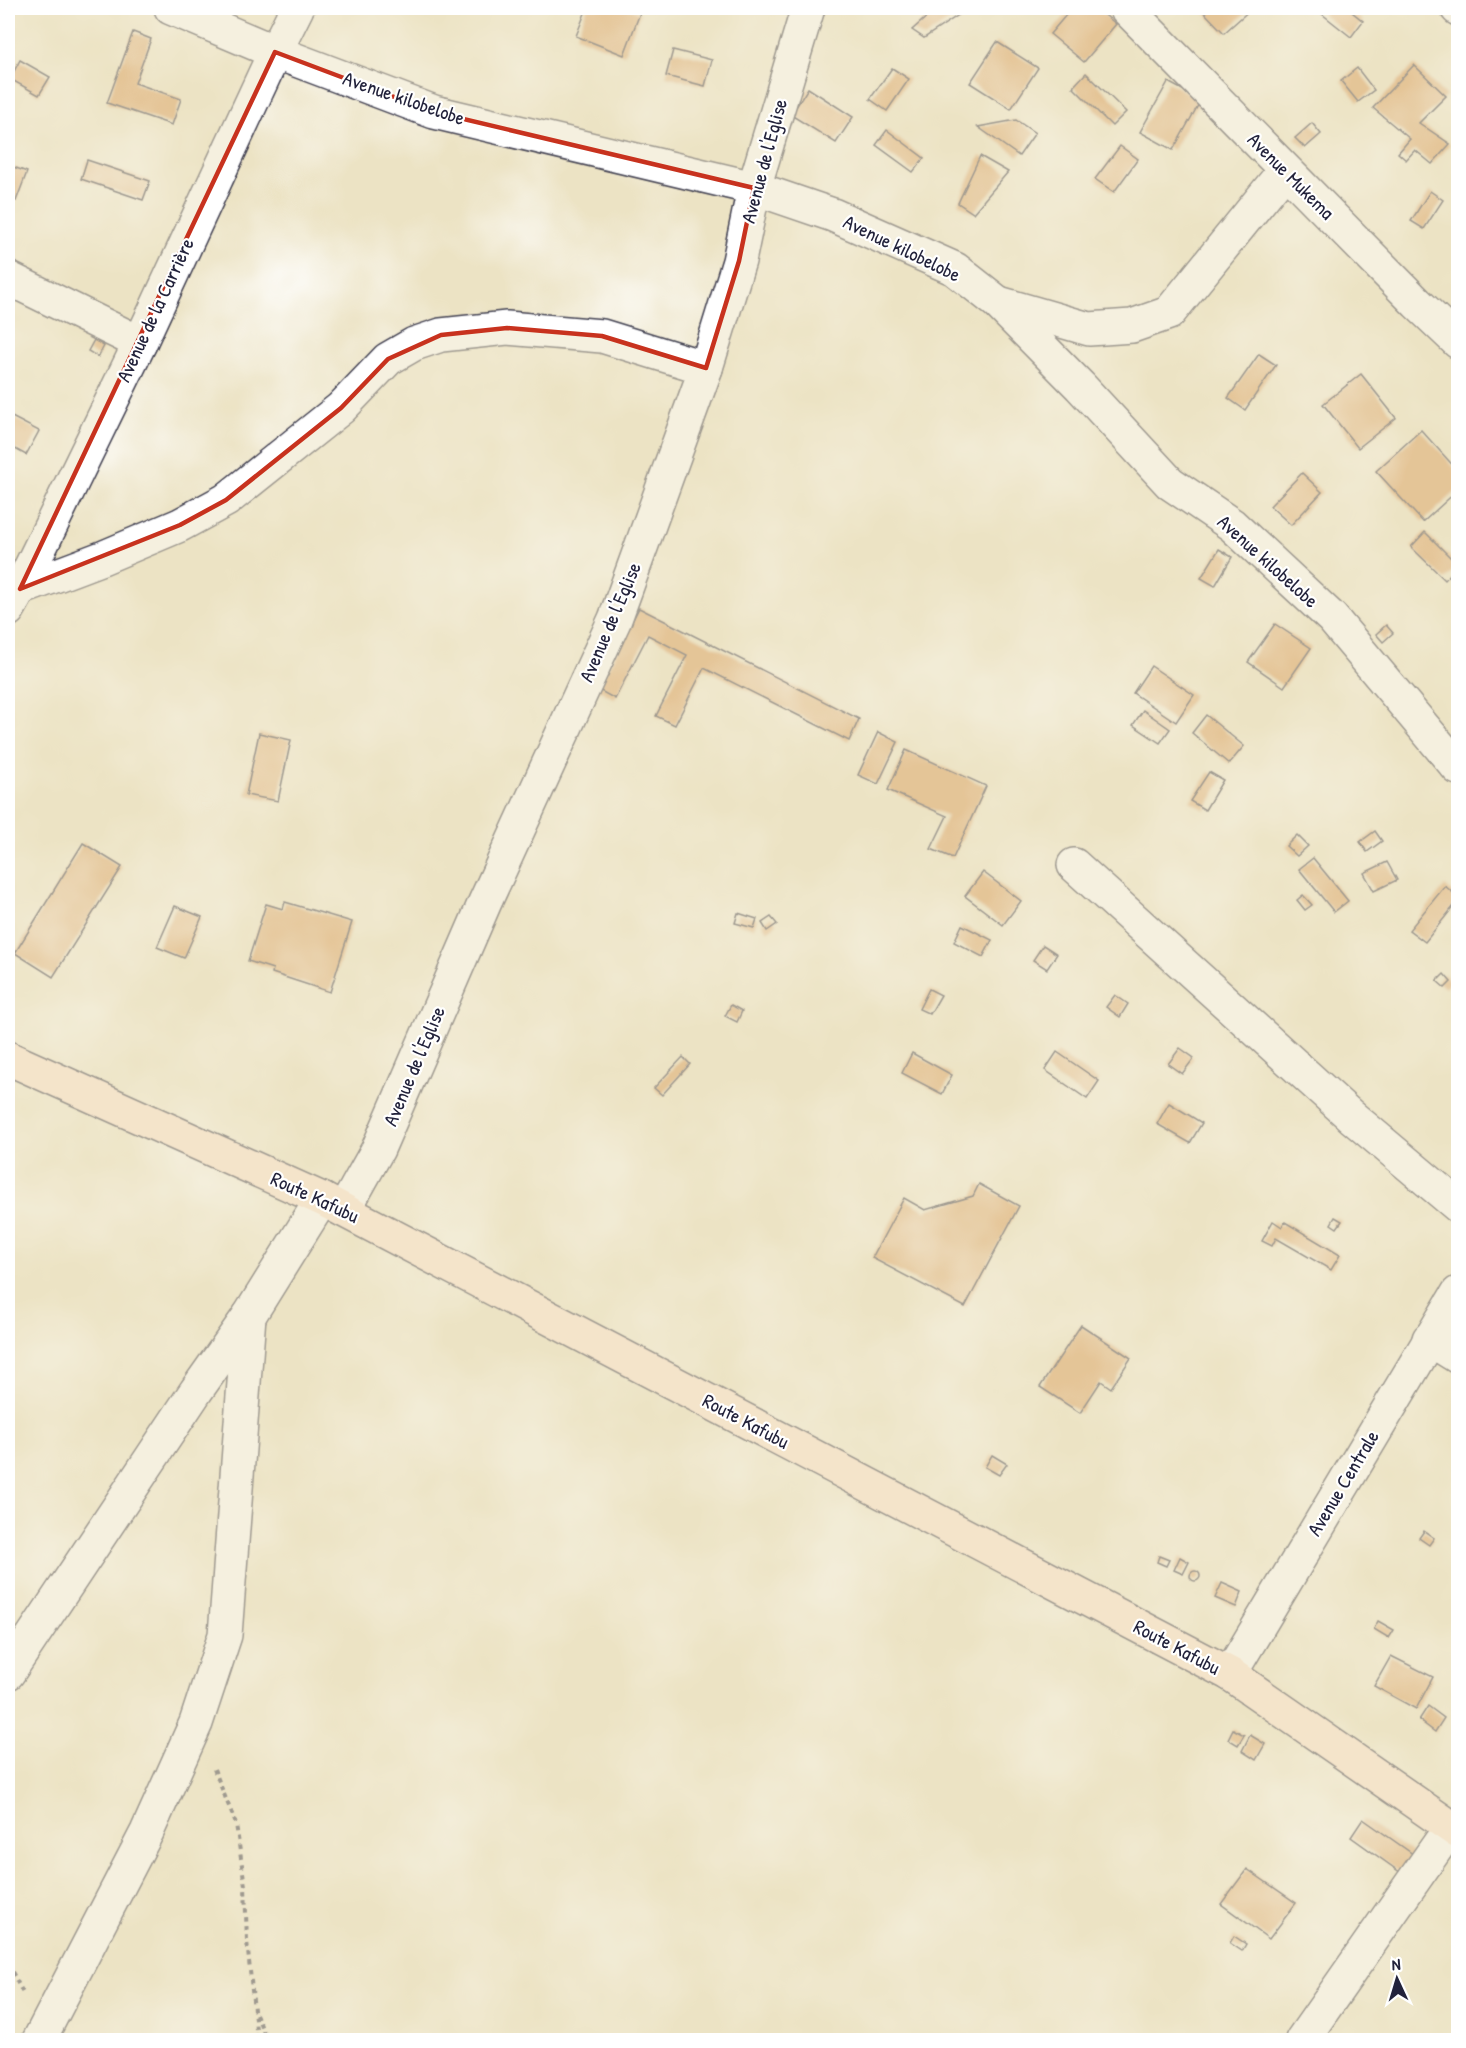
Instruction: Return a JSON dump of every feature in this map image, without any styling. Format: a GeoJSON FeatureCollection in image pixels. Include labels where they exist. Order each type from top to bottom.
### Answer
{"type":"FeatureCollection","features":[{"type":"Feature","properties":{"kind":"main road","name":"Route Kafubu"},"geometry":{"type":"LineString","coordinates":[[8,1058],[333,1204],[1230,1674],[1455,1829]]}},
{"type":"Feature","properties":{"kind":"street"},"geometry":{"type":"LineString","coordinates":[[171,8],[275,52]]}},
{"type":"Feature","properties":{"kind":"street","name":"Avenue de la Carrière"},"geometry":{"type":"LineString","coordinates":[[14,600],[140,343],[297,8]]}},
{"type":"Feature","properties":{"kind":"street","name":"Avenue de l'Eglise"},"geometry":{"type":"LineString","coordinates":[[8,1673],[196,1391],[333,1204],[378,1149],[485,902],[615,620],[706,368],[739,261],[754,188],[808,8]]}},
{"type":"Feature","properties":{"kind":"street","name":"Avenue Mukema"},"geometry":{"type":"LineString","coordinates":[[1125,8],[1458,342]]}},
{"type":"Feature","properties":{"kind":"street","name":"Avenue kilobelobe"},"geometry":{"type":"LineString","coordinates":[[275,52],[434,112],[754,188],[833,215],[955,269],[997,302],[1080,386],[1170,483],[1232,525],[1332,618],[1458,768]]}},
{"type":"Feature","properties":{"kind":"street"},"geometry":{"type":"LineString","coordinates":[[997,302],[1089,329],[1132,326],[1169,313],[1285,170]]}},
{"type":"Feature","properties":{"kind":"street"},"geometry":{"type":"LineString","coordinates":[[8,278],[140,343]]}},
{"type":"Feature","properties":{"kind":"street"},"geometry":{"type":"LineString","coordinates":[[14,600],[102,558],[180,525],[226,500],[341,408],[388,359],[423,341],[441,335],[507,328],[602,336],[706,368]]}},
{"type":"Feature","properties":{"kind":"street"},"geometry":{"type":"LineString","coordinates":[[1074,865],[1352,1117],[1458,1206]]}},
{"type":"Feature","properties":{"kind":"street","name":"Avenue Centrale"},"geometry":{"type":"LineString","coordinates":[[1230,1674],[1458,1293]]}},
{"type":"Feature","properties":{"kind":"street"},"geometry":{"type":"LineString","coordinates":[[39,2040],[147,1832],[196,1723],[225,1635],[249,1316]]}},
{"type":"Feature","properties":{"kind":"street"},"geometry":{"type":"LineString","coordinates":[[1429,1339],[1458,1357]]}},
{"type":"Feature","properties":{"kind":"street"},"geometry":{"type":"LineString","coordinates":[[1302,2040],[1455,1829]]}},
{"type":"Feature","properties":{"kind":"path"},"geometry":{"type":"LineString","coordinates":[[196,1723],[236,1824],[244,1886],[257,2040]]}},
{"type":"Feature","properties":{"kind":"path"},"geometry":{"type":"LineString","coordinates":[[253,2008],[267,2040]]}},
{"type":"Feature","properties":{"kind":"highlighted area"},"geometry":{"type":"Polygon","coordinates":[[[275,52],[434,112],[754,188],[739,261],[706,368],[602,336],[507,328],[441,335],[388,359],[341,408],[226,500],[180,525],[20,589],[275,52]]]}},
{"type":"Feature","properties":{"kind":"building"},"geometry":{"type":"Polygon","coordinates":[[[587,8],[627,8],[640,13],[624,55],[576,36],[587,8]]]}},
{"type":"Feature","properties":{"kind":"building"},"geometry":{"type":"Polygon","coordinates":[[[937,8],[969,8],[924,38],[912,30],[937,8]]]}},
{"type":"Feature","properties":{"kind":"building"},"geometry":{"type":"Polygon","coordinates":[[[1072,8],[1096,8],[1116,24],[1084,62],[1050,34],[1072,8]]]}},
{"type":"Feature","properties":{"kind":"building"},"geometry":{"type":"Polygon","coordinates":[[[1200,8],[1252,8],[1224,33],[1200,8]]]}},
{"type":"Feature","properties":{"kind":"building"},"geometry":{"type":"Polygon","coordinates":[[[1328,8],[1347,8],[1363,21],[1351,37],[1322,14],[1328,8]]]}},
{"type":"Feature","properties":{"kind":"building"},"geometry":{"type":"Polygon","coordinates":[[[133,32],[151,39],[135,83],[181,99],[172,125],[107,103],[133,32]]]}},
{"type":"Feature","properties":{"kind":"building"},"geometry":{"type":"Polygon","coordinates":[[[997,42],[1038,68],[1011,109],[970,83],[997,42]]]}},
{"type":"Feature","properties":{"kind":"building"},"geometry":{"type":"Polygon","coordinates":[[[673,50],[712,60],[705,86],[666,76],[673,50]]]}},
{"type":"Feature","properties":{"kind":"building"},"geometry":{"type":"Polygon","coordinates":[[[20,60],[50,77],[39,95],[10,79],[20,60]]]}},
{"type":"Feature","properties":{"kind":"building"},"geometry":{"type":"Polygon","coordinates":[[[1414,65],[1446,96],[1419,123],[1450,144],[1432,164],[1415,150],[1406,160],[1398,153],[1410,139],[1373,108],[1414,65]]]}},
{"type":"Feature","properties":{"kind":"building"},"geometry":{"type":"Polygon","coordinates":[[[892,68],[909,79],[887,111],[870,99],[892,68]]]}},
{"type":"Feature","properties":{"kind":"building"},"geometry":{"type":"Polygon","coordinates":[[[1357,68],[1374,90],[1358,102],[1341,81],[1357,68]]]}},
{"type":"Feature","properties":{"kind":"building"},"geometry":{"type":"Polygon","coordinates":[[[1086,73],[1126,112],[1112,126],[1073,87],[1086,73]]]}},
{"type":"Feature","properties":{"kind":"building"},"geometry":{"type":"Polygon","coordinates":[[[1168,82],[1201,100],[1173,150],[1140,132],[1168,82]]]}},
{"type":"Feature","properties":{"kind":"building"},"geometry":{"type":"Polygon","coordinates":[[[808,88],[853,117],[836,143],[791,115],[808,88]]]}},
{"type":"Feature","properties":{"kind":"building"},"geometry":{"type":"Polygon","coordinates":[[[1016,120],[1035,133],[1019,156],[978,127],[1016,120]]]}},
{"type":"Feature","properties":{"kind":"building"},"geometry":{"type":"Polygon","coordinates":[[[1312,123],[1321,134],[1305,148],[1295,138],[1312,123]]]}},
{"type":"Feature","properties":{"kind":"building"},"geometry":{"type":"Polygon","coordinates":[[[887,130],[924,158],[913,172],[876,145],[887,130]]]}},
{"type":"Feature","properties":{"kind":"building"},"geometry":{"type":"Polygon","coordinates":[[[1120,146],[1138,159],[1114,192],[1095,179],[1120,146]]]}},
{"type":"Feature","properties":{"kind":"building"},"geometry":{"type":"Polygon","coordinates":[[[980,156],[1008,172],[973,213],[958,203],[980,156]]]}},
{"type":"Feature","properties":{"kind":"building"},"geometry":{"type":"Polygon","coordinates":[[[87,160],[150,181],[143,200],[81,179],[87,160]]]}},
{"type":"Feature","properties":{"kind":"building"},"geometry":{"type":"Polygon","coordinates":[[[8,165],[27,172],[16,201],[8,198],[8,165]]]}},
{"type":"Feature","properties":{"kind":"building"},"geometry":{"type":"Polygon","coordinates":[[[1430,191],[1443,200],[1424,229],[1411,221],[1430,191]]]}},
{"type":"Feature","properties":{"kind":"building"},"geometry":{"type":"Polygon","coordinates":[[[94,340],[104,346],[98,357],[88,351],[94,340]]]}},
{"type":"Feature","properties":{"kind":"building"},"geometry":{"type":"Polygon","coordinates":[[[1259,354],[1276,365],[1245,410],[1228,398],[1259,354]]]}},
{"type":"Feature","properties":{"kind":"building"},"geometry":{"type":"Polygon","coordinates":[[[1361,374],[1396,418],[1358,448],[1323,404],[1361,374]]]}},
{"type":"Feature","properties":{"kind":"building"},"geometry":{"type":"Polygon","coordinates":[[[8,415],[39,431],[26,455],[8,445],[8,415]]]}},
{"type":"Feature","properties":{"kind":"building"},"geometry":{"type":"Polygon","coordinates":[[[1421,430],[1458,471],[1458,490],[1423,522],[1376,471],[1421,430]]]}},
{"type":"Feature","properties":{"kind":"building"},"geometry":{"type":"Polygon","coordinates":[[[1302,473],[1322,492],[1291,525],[1270,506],[1302,473]]]}},
{"type":"Feature","properties":{"kind":"building"},"geometry":{"type":"Polygon","coordinates":[[[1425,532],[1458,565],[1445,580],[1411,547],[1425,532]]]}},
{"type":"Feature","properties":{"kind":"building"},"geometry":{"type":"Polygon","coordinates":[[[1219,549],[1232,557],[1215,586],[1201,578],[1219,549]]]}},
{"type":"Feature","properties":{"kind":"building"},"geometry":{"type":"Polygon","coordinates":[[[639,608],[859,719],[849,741],[704,668],[675,725],[656,716],[687,655],[648,635],[615,699],[597,689],[639,608]]]}},
{"type":"Feature","properties":{"kind":"building"},"geometry":{"type":"Polygon","coordinates":[[[1275,624],[1311,648],[1284,687],[1248,662],[1275,624]]]}},
{"type":"Feature","properties":{"kind":"building"},"geometry":{"type":"Polygon","coordinates":[[[1386,625],[1393,633],[1383,642],[1376,634],[1386,625]]]}},
{"type":"Feature","properties":{"kind":"building"},"geometry":{"type":"Polygon","coordinates":[[[1151,666],[1194,695],[1176,722],[1133,693],[1151,666]]]}},
{"type":"Feature","properties":{"kind":"building"},"geometry":{"type":"Polygon","coordinates":[[[1143,710],[1170,729],[1160,743],[1133,725],[1143,710]]]}},
{"type":"Feature","properties":{"kind":"building"},"geometry":{"type":"Polygon","coordinates":[[[1206,715],[1244,746],[1229,764],[1192,733],[1206,715]]]}},
{"type":"Feature","properties":{"kind":"building"},"geometry":{"type":"Polygon","coordinates":[[[878,732],[898,742],[878,784],[858,775],[878,732]]]}},
{"type":"Feature","properties":{"kind":"building"},"geometry":{"type":"Polygon","coordinates":[[[259,733],[291,740],[278,801],[246,795],[259,733]]]}},
{"type":"Feature","properties":{"kind":"building"},"geometry":{"type":"Polygon","coordinates":[[[906,750],[986,786],[953,858],[931,849],[947,816],[888,790],[906,750]]]}},
{"type":"Feature","properties":{"kind":"building"},"geometry":{"type":"Polygon","coordinates":[[[1209,772],[1223,780],[1205,810],[1190,801],[1209,772]]]}},
{"type":"Feature","properties":{"kind":"building"},"geometry":{"type":"Polygon","coordinates":[[[1375,831],[1382,841],[1367,852],[1360,842],[1375,831]]]}},
{"type":"Feature","properties":{"kind":"building"},"geometry":{"type":"Polygon","coordinates":[[[1297,835],[1308,846],[1297,856],[1286,846],[1297,835]]]}},
{"type":"Feature","properties":{"kind":"building"},"geometry":{"type":"Polygon","coordinates":[[[83,843],[122,867],[53,977],[15,953],[83,843]]]}},
{"type":"Feature","properties":{"kind":"building"},"geometry":{"type":"Polygon","coordinates":[[[1313,858],[1348,901],[1334,912],[1299,869],[1313,858]]]}},
{"type":"Feature","properties":{"kind":"building"},"geometry":{"type":"Polygon","coordinates":[[[1387,862],[1397,880],[1374,891],[1364,873],[1387,862]]]}},
{"type":"Feature","properties":{"kind":"building"},"geometry":{"type":"Polygon","coordinates":[[[983,872],[1021,901],[1003,925],[965,896],[983,872]]]}},
{"type":"Feature","properties":{"kind":"building"},"geometry":{"type":"Polygon","coordinates":[[[1445,886],[1458,897],[1458,901],[1425,942],[1409,930],[1445,886]]]}},
{"type":"Feature","properties":{"kind":"building"},"geometry":{"type":"Polygon","coordinates":[[[1303,895],[1312,905],[1305,910],[1297,900],[1303,895]]]}},
{"type":"Feature","properties":{"kind":"building"},"geometry":{"type":"Polygon","coordinates":[[[285,902],[352,922],[330,992],[272,973],[273,969],[248,961],[266,904],[283,909],[285,902]]]}},
{"type":"Feature","properties":{"kind":"building"},"geometry":{"type":"Polygon","coordinates":[[[175,906],[202,917],[184,958],[157,947],[175,906]]]}},
{"type":"Feature","properties":{"kind":"building"},"geometry":{"type":"Polygon","coordinates":[[[738,913],[757,919],[754,928],[735,923],[738,913]]]}},
{"type":"Feature","properties":{"kind":"building"},"geometry":{"type":"Polygon","coordinates":[[[771,917],[777,924],[767,931],[762,923],[771,917]]]}},
{"type":"Feature","properties":{"kind":"building"},"geometry":{"type":"Polygon","coordinates":[[[962,925],[992,940],[983,957],[954,942],[962,925]]]}},
{"type":"Feature","properties":{"kind":"building"},"geometry":{"type":"Polygon","coordinates":[[[1043,945],[1057,954],[1047,969],[1033,960],[1043,945]]]}},
{"type":"Feature","properties":{"kind":"building"},"geometry":{"type":"Polygon","coordinates":[[[1444,974],[1451,982],[1445,988],[1437,981],[1444,974]]]}},
{"type":"Feature","properties":{"kind":"building"},"geometry":{"type":"Polygon","coordinates":[[[929,989],[941,995],[930,1014],[919,1009],[929,989]]]}},
{"type":"Feature","properties":{"kind":"building"},"geometry":{"type":"Polygon","coordinates":[[[1115,995],[1128,1004],[1120,1017],[1106,1007],[1115,995]]]}},
{"type":"Feature","properties":{"kind":"building"},"geometry":{"type":"Polygon","coordinates":[[[731,1005],[742,1011],[737,1022],[725,1016],[731,1005]]]}},
{"type":"Feature","properties":{"kind":"building"},"geometry":{"type":"Polygon","coordinates":[[[1180,1048],[1194,1058],[1182,1074],[1168,1064],[1180,1048]]]}},
{"type":"Feature","properties":{"kind":"building"},"geometry":{"type":"Polygon","coordinates":[[[1057,1052],[1099,1081],[1087,1099],[1045,1070],[1057,1052]]]}},
{"type":"Feature","properties":{"kind":"building"},"geometry":{"type":"Polygon","coordinates":[[[912,1053],[952,1075],[942,1094],[902,1073],[912,1053]]]}},
{"type":"Feature","properties":{"kind":"building"},"geometry":{"type":"Polygon","coordinates":[[[683,1057],[690,1064],[662,1095],[654,1088],[683,1057]]]}},
{"type":"Feature","properties":{"kind":"building"},"geometry":{"type":"Polygon","coordinates":[[[1169,1103],[1202,1123],[1190,1143],[1157,1124],[1169,1103]]]}},
{"type":"Feature","properties":{"kind":"building"},"geometry":{"type":"Polygon","coordinates":[[[979,1184],[1019,1206],[965,1307],[872,1258],[904,1198],[925,1210],[973,1196],[979,1184]]]}},
{"type":"Feature","properties":{"kind":"building"},"geometry":{"type":"Polygon","coordinates":[[[1335,1217],[1342,1221],[1337,1228],[1331,1224],[1335,1217]]]}},
{"type":"Feature","properties":{"kind":"building"},"geometry":{"type":"Polygon","coordinates":[[[1273,1221],[1282,1227],[1285,1222],[1340,1255],[1331,1270],[1276,1238],[1272,1246],[1262,1241],[1273,1221]]]}},
{"type":"Feature","properties":{"kind":"building"},"geometry":{"type":"Polygon","coordinates":[[[1081,1325],[1131,1358],[1111,1388],[1101,1381],[1080,1413],[1040,1387],[1081,1325]]]}},
{"type":"Feature","properties":{"kind":"building"},"geometry":{"type":"Polygon","coordinates":[[[992,1455],[1007,1464],[999,1475],[985,1467],[992,1455]]]}},
{"type":"Feature","properties":{"kind":"building"},"geometry":{"type":"Polygon","coordinates":[[[1424,1531],[1434,1538],[1429,1545],[1419,1538],[1424,1531]]]}},
{"type":"Feature","properties":{"kind":"building"},"geometry":{"type":"Polygon","coordinates":[[[1159,1556],[1169,1560],[1166,1566],[1157,1562],[1159,1556]]]}},
{"type":"Feature","properties":{"kind":"building"},"geometry":{"type":"Polygon","coordinates":[[[1180,1557],[1189,1562],[1183,1574],[1174,1570],[1180,1557]]]}},
{"type":"Feature","properties":{"kind":"building"},"geometry":{"type":"Polygon","coordinates":[[[1195,1571],[1199,1572],[1199,1580],[1195,1581],[1191,1580],[1190,1576],[1191,1572],[1195,1571]]]}},
{"type":"Feature","properties":{"kind":"building"},"geometry":{"type":"Polygon","coordinates":[[[1222,1583],[1242,1592],[1236,1607],[1215,1598],[1222,1583]]]}},
{"type":"Feature","properties":{"kind":"building"},"geometry":{"type":"Polygon","coordinates":[[[1378,1621],[1394,1630],[1389,1638],[1374,1629],[1378,1621]]]}},
{"type":"Feature","properties":{"kind":"building"},"geometry":{"type":"Polygon","coordinates":[[[1391,1656],[1433,1677],[1416,1709],[1374,1686],[1391,1656]]]}},
{"type":"Feature","properties":{"kind":"building"},"geometry":{"type":"Polygon","coordinates":[[[1428,1706],[1444,1718],[1435,1732],[1419,1720],[1428,1706]]]}},
{"type":"Feature","properties":{"kind":"building"},"geometry":{"type":"Polygon","coordinates":[[[1233,1729],[1244,1735],[1238,1745],[1228,1739],[1233,1729]]]}},
{"type":"Feature","properties":{"kind":"building"},"geometry":{"type":"Polygon","coordinates":[[[1250,1735],[1265,1744],[1256,1760],[1242,1751],[1250,1735]]]}},
{"type":"Feature","properties":{"kind":"building"},"geometry":{"type":"Polygon","coordinates":[[[1363,1819],[1417,1857],[1404,1875],[1351,1837],[1363,1819]]]}},
{"type":"Feature","properties":{"kind":"building"},"geometry":{"type":"Polygon","coordinates":[[[1247,1869],[1296,1903],[1269,1939],[1221,1904],[1247,1869]]]}},
{"type":"Feature","properties":{"kind":"building"},"geometry":{"type":"Polygon","coordinates":[[[1234,1936],[1246,1944],[1242,1951],[1230,1943],[1234,1936]]]}}]}
